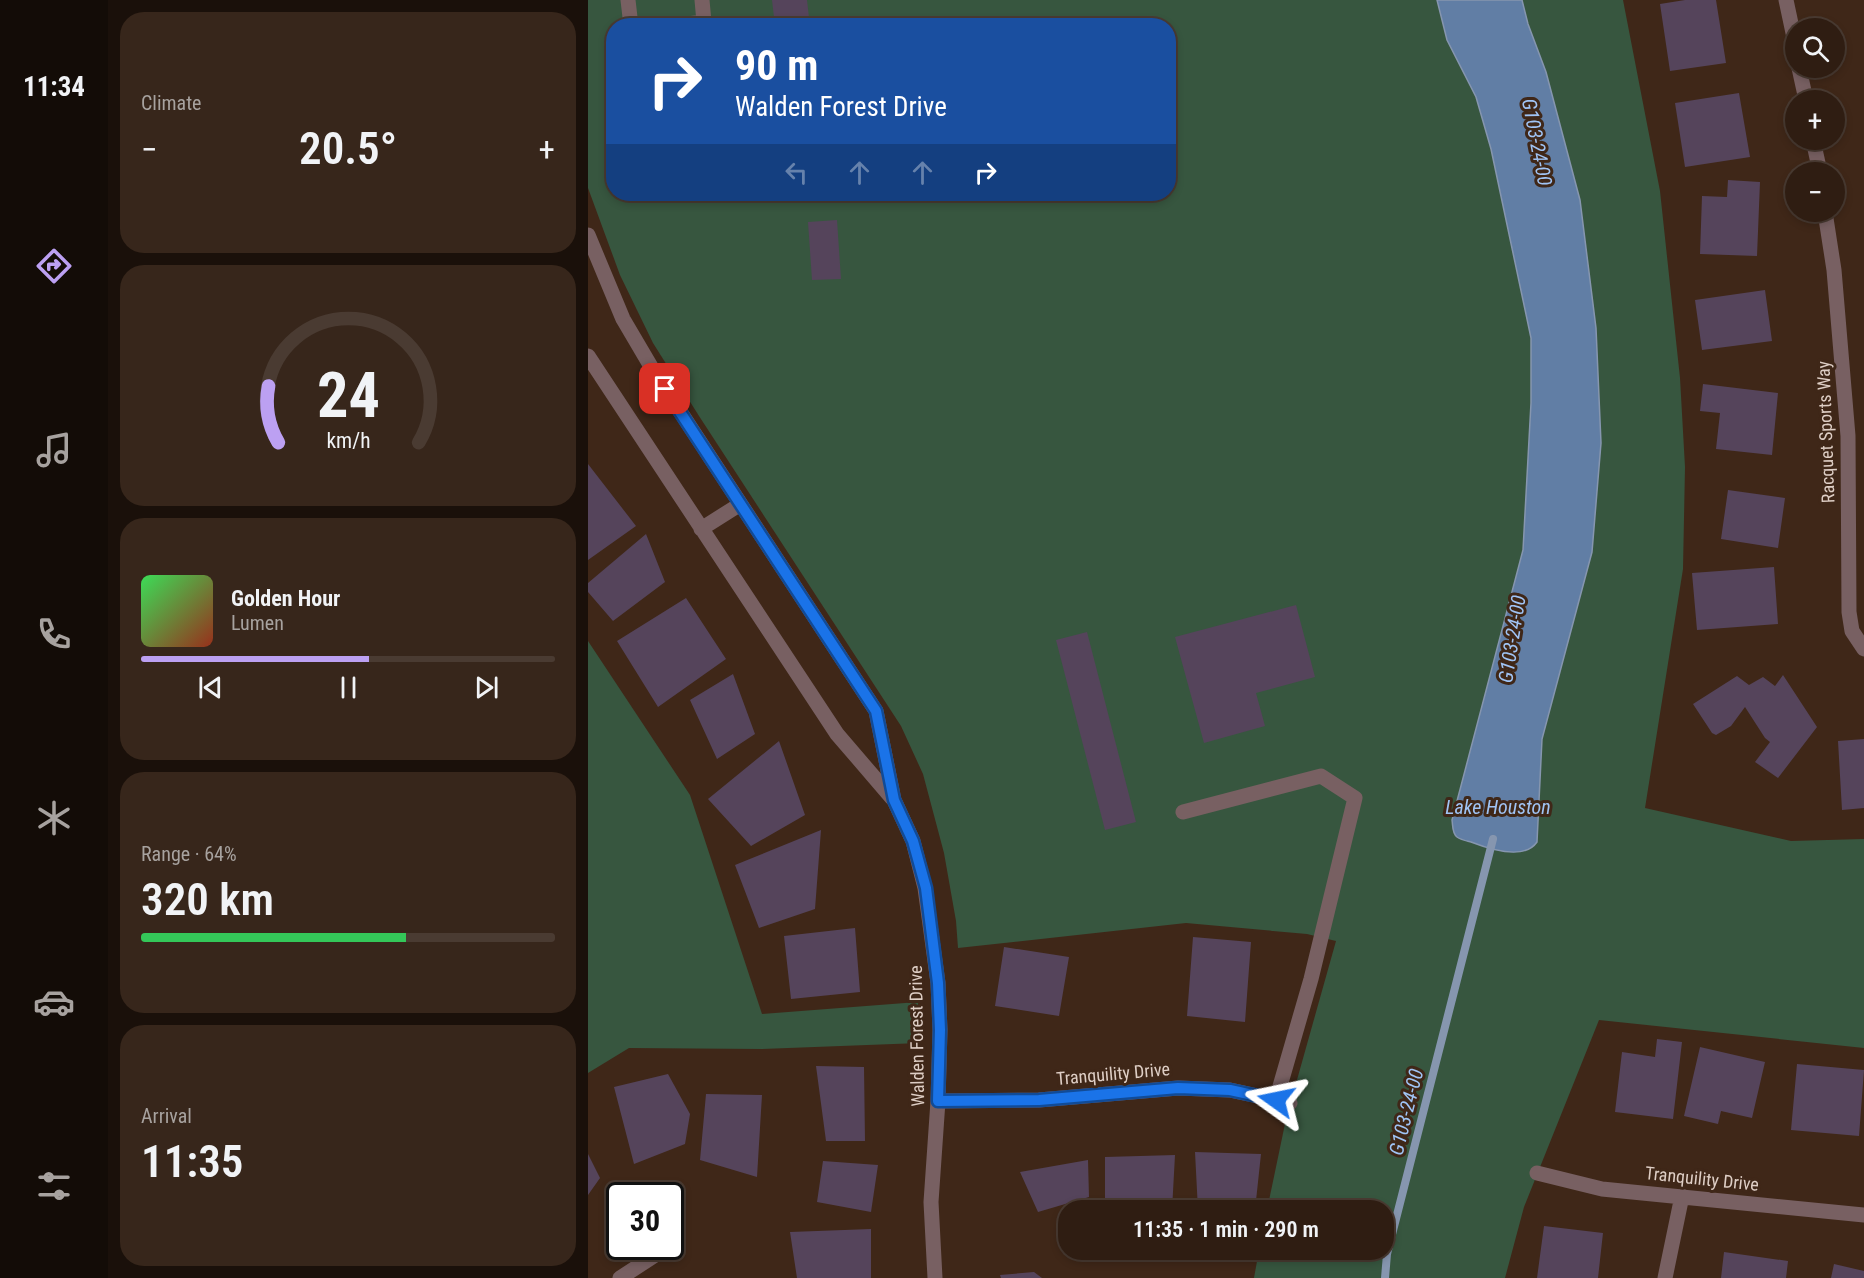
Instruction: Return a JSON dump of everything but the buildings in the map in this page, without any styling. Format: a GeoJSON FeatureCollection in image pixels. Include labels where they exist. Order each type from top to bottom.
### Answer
{"type":"FeatureCollection","features":[{"type":"Feature","properties":{"kind":"street"},"geometry":{"type":"LineString","coordinates":[[628,0],[630,18]]}},
{"type":"Feature","properties":{"kind":"street"},"geometry":{"type":"LineString","coordinates":[[702,0],[704,18]]}},
{"type":"Feature","properties":{"kind":"street"},"geometry":{"type":"LineString","coordinates":[[1786,0],[1790,18]]}},
{"type":"Feature","properties":{"kind":"street","name":"Racquet Sports Way"},"geometry":{"type":"LineString","coordinates":[[1826,222],[1835,282],[1848,436],[1849,612],[1852,631],[1864,649]]}},
{"type":"Feature","properties":{"kind":"street","name":"Walden Forest Drive"},"geometry":{"type":"LineString","coordinates":[[588,235],[623,319],[652,370],[876,711],[894,800],[913,841],[926,888],[938,983],[940,1030],[938,1101],[931,1202],[935,1278]]}},
{"type":"Feature","properties":{"kind":"street","name":"Walden Forest Drive"},"geometry":{"type":"LineString","coordinates":[[588,356],[837,734],[894,800]]}},
{"type":"Feature","properties":{"kind":"street"},"geometry":{"type":"LineString","coordinates":[[701,529],[739,505]]}},
{"type":"Feature","properties":{"kind":"street","name":"Tranquility Drive"},"geometry":{"type":"LineString","coordinates":[[938,1101],[1039,1100],[1178,1088],[1230,1090],[1283,1102],[1355,798],[1321,776],[1183,812]]}},
{"type":"Feature","properties":{"kind":"street","name":"Tranquility Drive"},"geometry":{"type":"LineString","coordinates":[[1537,1173],[1602,1189],[1864,1215]]}},
{"type":"Feature","properties":{"kind":"street"},"geometry":{"type":"LineString","coordinates":[[1665,1278],[1682,1196]]}},
{"type":"Feature","properties":{"kind":"street"},"geometry":{"type":"LineString","coordinates":[[620,1278],[648,1260]]}},
{"type":"Feature","properties":{"kind":"green space"},"geometry":{"type":"Polygon","coordinates":[[[588,0],[1623,0],[1660,191],[1680,378],[1685,467],[1683,569],[1645,808],[1791,841],[1864,839],[1864,1048],[1599,1020],[1524,1207],[1505,1278],[1254,1278],[1257,1260],[1394,1260],[1394,1200],[1269,1200],[1286,1119],[1336,941],[1307,934],[1186,923],[958,948],[956,921],[944,853],[923,774],[901,726],[653,343],[620,275],[588,188],[588,0]]]}},
{"type":"Feature","properties":{"kind":"green space"},"geometry":{"type":"Polygon","coordinates":[[[588,641],[690,795],[762,1014],[918,1002],[920,1043],[762,1049],[629,1048],[588,1073],[588,641]]]}},
{"type":"Feature","properties":{"kind":"water","name":"Lake Houston"},"geometry":{"type":"Polygon","coordinates":[[[1437,0],[1522,0],[1528,24],[1546,72],[1580,200],[1596,328],[1601,443],[1592,552],[1542,739],[1537,842],[1531,848],[1515,852],[1487,848],[1459,838],[1453,831],[1452,820],[1523,550],[1531,403],[1531,338],[1491,149],[1476,97],[1447,40],[1437,0]]]}},
{"type":"Feature","properties":{"kind":"waterway","name":"G103-24-00"},"geometry":{"type":"LineString","coordinates":[[1385,1278],[1387,1254],[1493,839]]}},
{"type":"Feature","properties":{"kind":"route"},"geometry":{"type":"LineString","coordinates":[[665,389],[876,711],[894,800],[913,841],[926,888],[938,983],[940,1030],[938,1101],[1039,1100],[1178,1088],[1230,1090],[1276,1100]]}}]}
